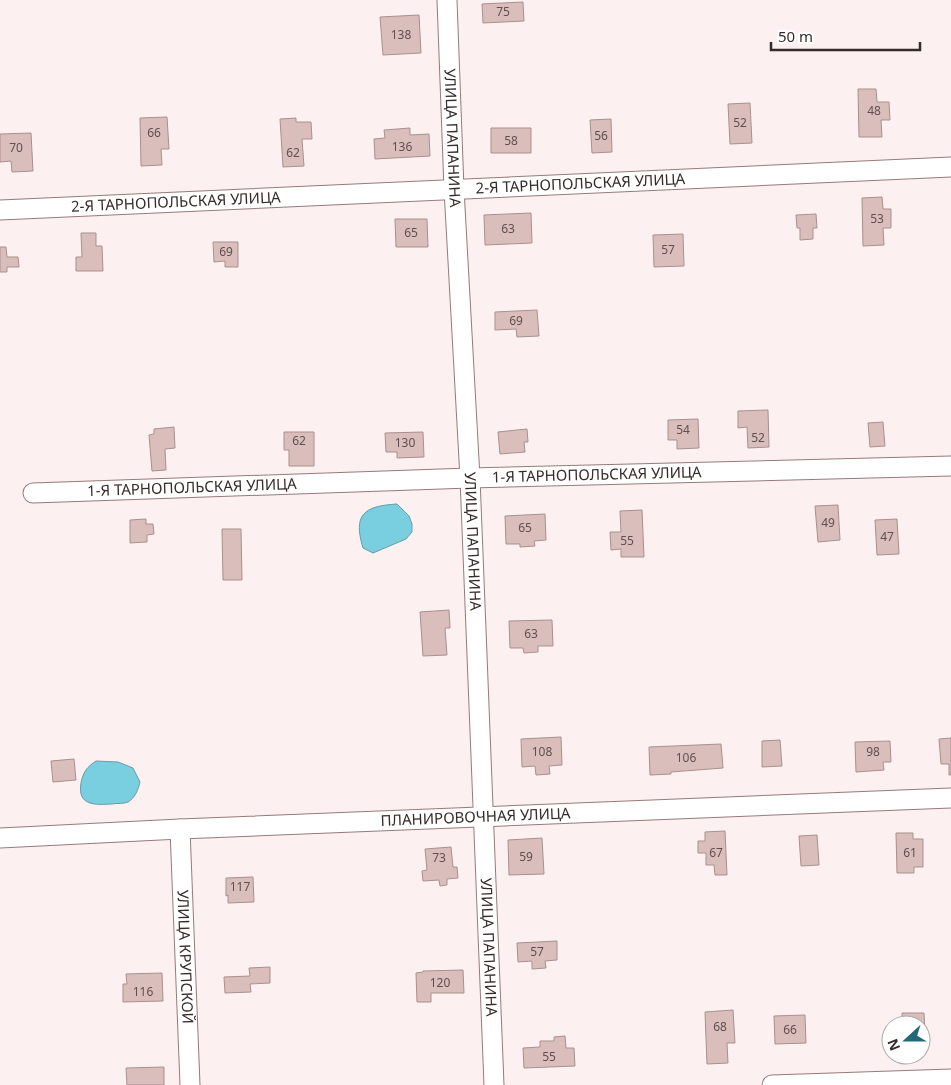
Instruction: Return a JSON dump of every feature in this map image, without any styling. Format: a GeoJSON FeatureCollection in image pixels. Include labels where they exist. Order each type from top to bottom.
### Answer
{"type":"FeatureCollection","features":[{"type":"Feature","properties":{"kind":"street","name":"УЛИЦА ПАПАНИНА"},"geometry":{"type":"LineString","coordinates":[[447,0],[454,189],[470,478],[494,1085]]}},
{"type":"Feature","properties":{"kind":"street","name":"2-Я ТАРНОПОЛЬСКАЯ УЛИЦА"},"geometry":{"type":"LineString","coordinates":[[0,210],[951,167]]}},
{"type":"Feature","properties":{"kind":"street","name":"1-Я ТАРНОПОЛЬСКАЯ УЛИЦА"},"geometry":{"type":"LineString","coordinates":[[33,493],[470,478],[951,466]]}},
{"type":"Feature","properties":{"kind":"street","name":"ПЛАНИРОВОЧНАЯ УЛИЦА"},"geometry":{"type":"LineString","coordinates":[[0,838],[482,816],[951,798]]}},
{"type":"Feature","properties":{"kind":"street","name":"УЛИЦА КРУПСКОЙ"},"geometry":{"type":"LineString","coordinates":[[180,829],[190,1085]]}},
{"type":"Feature","properties":{"kind":"street"},"geometry":{"type":"LineString","coordinates":[[772,1085],[951,1079]]}},
{"type":"Feature","properties":{"kind":"water"},"geometry":{"type":"Polygon","coordinates":[[[397,504],[409,516],[412,532],[406,539],[373,553],[363,548],[359,527],[363,514],[376,507],[397,504]]]}},
{"type":"Feature","properties":{"kind":"water"},"geometry":{"type":"Polygon","coordinates":[[[96,761],[118,762],[133,768],[140,782],[133,798],[125,803],[94,804],[85,800],[80,791],[82,779],[86,770],[96,761]]]}},
{"type":"Feature","properties":{"kind":"building"},"geometry":{"type":"Polygon","coordinates":[[[523,2],[524,21],[483,23],[482,4],[523,2]]]}},
{"type":"Feature","properties":{"kind":"building"},"geometry":{"type":"Polygon","coordinates":[[[419,15],[421,53],[383,55],[380,17],[419,15]]]}},
{"type":"Feature","properties":{"kind":"building"},"geometry":{"type":"Polygon","coordinates":[[[858,89],[876,89],[877,102],[889,102],[890,120],[881,120],[882,137],[859,137],[858,89]]]}},
{"type":"Feature","properties":{"kind":"building"},"geometry":{"type":"Polygon","coordinates":[[[750,103],[752,143],[730,144],[728,104],[750,103]]]}},
{"type":"Feature","properties":{"kind":"building"},"geometry":{"type":"Polygon","coordinates":[[[167,117],[169,149],[161,149],[162,165],[141,166],[140,118],[167,117]]]}},
{"type":"Feature","properties":{"kind":"building"},"geometry":{"type":"Polygon","coordinates":[[[296,118],[296,122],[311,122],[312,139],[302,139],[304,166],[283,167],[280,119],[296,118]]]}},
{"type":"Feature","properties":{"kind":"building"},"geometry":{"type":"Polygon","coordinates":[[[611,119],[612,152],[592,153],[590,120],[611,119]]]}},
{"type":"Feature","properties":{"kind":"building"},"geometry":{"type":"Polygon","coordinates":[[[410,128],[410,135],[429,134],[430,156],[375,159],[374,139],[385,138],[384,130],[410,128]]]}},
{"type":"Feature","properties":{"kind":"building"},"geometry":{"type":"Polygon","coordinates":[[[491,128],[531,128],[531,153],[491,153],[491,128]]]}},
{"type":"Feature","properties":{"kind":"building"},"geometry":{"type":"Polygon","coordinates":[[[31,133],[33,171],[12,172],[11,161],[0,162],[0,134],[31,133]]]}},
{"type":"Feature","properties":{"kind":"building"},"geometry":{"type":"Polygon","coordinates":[[[882,197],[883,209],[891,209],[891,228],[883,228],[884,245],[863,246],[862,198],[882,197]]]}},
{"type":"Feature","properties":{"kind":"building"},"geometry":{"type":"Polygon","coordinates":[[[531,213],[532,243],[485,245],[484,215],[531,213]]]}},
{"type":"Feature","properties":{"kind":"building"},"geometry":{"type":"Polygon","coordinates":[[[816,214],[817,228],[813,228],[813,239],[800,240],[800,228],[797,228],[796,215],[816,214]]]}},
{"type":"Feature","properties":{"kind":"building"},"geometry":{"type":"Polygon","coordinates":[[[395,219],[427,219],[428,247],[396,247],[395,219]]]}},
{"type":"Feature","properties":{"kind":"building"},"geometry":{"type":"Polygon","coordinates":[[[81,233],[96,233],[96,246],[102,246],[103,271],[76,271],[76,257],[82,257],[81,233]]]}},
{"type":"Feature","properties":{"kind":"building"},"geometry":{"type":"Polygon","coordinates":[[[683,234],[684,266],[654,267],[653,235],[683,234]]]}},
{"type":"Feature","properties":{"kind":"building"},"geometry":{"type":"Polygon","coordinates":[[[213,242],[238,242],[238,267],[225,267],[225,261],[214,262],[213,242]]]}},
{"type":"Feature","properties":{"kind":"building"},"geometry":{"type":"Polygon","coordinates":[[[0,247],[6,247],[7,257],[18,257],[19,267],[7,267],[7,272],[0,272],[0,247]]]}},
{"type":"Feature","properties":{"kind":"building"},"geometry":{"type":"Polygon","coordinates":[[[537,310],[539,336],[517,337],[516,329],[495,330],[495,312],[537,310]]]}},
{"type":"Feature","properties":{"kind":"building"},"geometry":{"type":"Polygon","coordinates":[[[768,410],[769,447],[748,448],[747,427],[738,428],[738,411],[768,410]]]}},
{"type":"Feature","properties":{"kind":"building"},"geometry":{"type":"Polygon","coordinates":[[[698,419],[699,448],[677,449],[677,440],[668,440],[668,420],[698,419]]]}},
{"type":"Feature","properties":{"kind":"building"},"geometry":{"type":"Polygon","coordinates":[[[883,422],[885,446],[870,447],[868,423],[883,422]]]}},
{"type":"Feature","properties":{"kind":"building"},"geometry":{"type":"Polygon","coordinates":[[[174,427],[175,448],[165,449],[166,470],[152,471],[149,435],[154,434],[154,429],[174,427]]]}},
{"type":"Feature","properties":{"kind":"building"},"geometry":{"type":"Polygon","coordinates":[[[527,429],[528,442],[524,442],[525,452],[500,454],[498,432],[527,429]]]}},
{"type":"Feature","properties":{"kind":"building"},"geometry":{"type":"Polygon","coordinates":[[[284,432],[314,432],[314,466],[289,466],[289,450],[284,450],[284,432]]]}},
{"type":"Feature","properties":{"kind":"building"},"geometry":{"type":"Polygon","coordinates":[[[423,432],[424,457],[397,458],[397,452],[386,452],[385,433],[423,432]]]}},
{"type":"Feature","properties":{"kind":"building"},"geometry":{"type":"Polygon","coordinates":[[[838,505],[840,540],[818,542],[815,506],[838,505]]]}},
{"type":"Feature","properties":{"kind":"building"},"geometry":{"type":"Polygon","coordinates":[[[642,510],[644,557],[621,557],[621,549],[611,550],[610,532],[621,532],[620,511],[642,510]]]}},
{"type":"Feature","properties":{"kind":"building"},"geometry":{"type":"Polygon","coordinates":[[[545,514],[546,540],[534,541],[535,546],[520,547],[520,544],[506,544],[505,516],[545,514]]]}},
{"type":"Feature","properties":{"kind":"building"},"geometry":{"type":"Polygon","coordinates":[[[146,519],[146,524],[153,524],[154,534],[147,535],[147,542],[130,543],[130,520],[146,519]]]}},
{"type":"Feature","properties":{"kind":"building"},"geometry":{"type":"Polygon","coordinates":[[[897,519],[899,554],[877,555],[875,520],[897,519]]]}},
{"type":"Feature","properties":{"kind":"building"},"geometry":{"type":"Polygon","coordinates":[[[222,529],[241,529],[242,580],[223,580],[222,529]]]}},
{"type":"Feature","properties":{"kind":"building"},"geometry":{"type":"Polygon","coordinates":[[[449,610],[450,628],[445,628],[447,655],[423,656],[420,612],[449,610]]]}},
{"type":"Feature","properties":{"kind":"building"},"geometry":{"type":"Polygon","coordinates":[[[552,620],[553,646],[538,646],[538,652],[524,653],[523,648],[510,648],[509,621],[552,620]]]}},
{"type":"Feature","properties":{"kind":"building"},"geometry":{"type":"Polygon","coordinates":[[[561,737],[562,765],[549,766],[550,774],[536,775],[535,766],[522,767],[521,739],[561,737]]]}},
{"type":"Feature","properties":{"kind":"building"},"geometry":{"type":"Polygon","coordinates":[[[951,738],[951,775],[949,775],[949,764],[941,764],[939,739],[951,738]]]}},
{"type":"Feature","properties":{"kind":"building"},"geometry":{"type":"Polygon","coordinates":[[[780,740],[782,766],[762,767],[762,741],[780,740]]]}},
{"type":"Feature","properties":{"kind":"building"},"geometry":{"type":"Polygon","coordinates":[[[890,741],[891,762],[883,762],[884,770],[856,772],[855,742],[890,741]]]}},
{"type":"Feature","properties":{"kind":"building"},"geometry":{"type":"Polygon","coordinates":[[[721,744],[723,768],[650,775],[649,747],[721,744]]]}},
{"type":"Feature","properties":{"kind":"building"},"geometry":{"type":"Polygon","coordinates":[[[74,759],[76,780],[53,782],[51,761],[74,759]]]}},
{"type":"Feature","properties":{"kind":"building"},"geometry":{"type":"Polygon","coordinates":[[[725,831],[727,875],[715,875],[714,865],[706,865],[706,853],[698,853],[698,841],[705,841],[705,832],[725,831]]]}},
{"type":"Feature","properties":{"kind":"building"},"geometry":{"type":"Polygon","coordinates":[[[896,833],[913,833],[913,839],[923,839],[923,867],[914,867],[914,873],[897,873],[896,833]]]}},
{"type":"Feature","properties":{"kind":"building"},"geometry":{"type":"Polygon","coordinates":[[[817,835],[819,865],[801,866],[799,836],[817,835]]]}},
{"type":"Feature","properties":{"kind":"building"},"geometry":{"type":"Polygon","coordinates":[[[542,838],[544,874],[509,875],[508,840],[542,838]]]}},
{"type":"Feature","properties":{"kind":"building"},"geometry":{"type":"Polygon","coordinates":[[[451,847],[453,867],[457,867],[458,878],[447,879],[447,885],[440,886],[439,880],[423,881],[422,871],[427,870],[425,849],[451,847]]]}},
{"type":"Feature","properties":{"kind":"building"},"geometry":{"type":"Polygon","coordinates":[[[253,877],[254,902],[228,903],[226,878],[253,877]]]}},
{"type":"Feature","properties":{"kind":"building"},"geometry":{"type":"Polygon","coordinates":[[[557,941],[557,960],[545,961],[546,968],[532,969],[532,961],[518,962],[517,943],[557,941]]]}},
{"type":"Feature","properties":{"kind":"building"},"geometry":{"type":"Polygon","coordinates":[[[270,967],[270,983],[250,984],[251,992],[225,993],[224,977],[250,976],[249,968],[270,967]]]}},
{"type":"Feature","properties":{"kind":"building"},"geometry":{"type":"Polygon","coordinates":[[[463,970],[464,993],[431,993],[431,1002],[417,1002],[416,973],[423,971],[463,970]]]}},
{"type":"Feature","properties":{"kind":"building"},"geometry":{"type":"Polygon","coordinates":[[[162,973],[163,1001],[123,1002],[123,984],[127,984],[126,974],[162,973]]]}},
{"type":"Feature","properties":{"kind":"building"},"geometry":{"type":"Polygon","coordinates":[[[733,1010],[735,1043],[727,1043],[728,1063],[707,1064],[705,1012],[733,1010]]]}},
{"type":"Feature","properties":{"kind":"building"},"geometry":{"type":"Polygon","coordinates":[[[902,1013],[924,1013],[924,1015],[902,1015],[902,1013]]]}},
{"type":"Feature","properties":{"kind":"building"},"geometry":{"type":"Polygon","coordinates":[[[805,1015],[806,1043],[775,1044],[774,1016],[805,1015]]]}},
{"type":"Feature","properties":{"kind":"building"},"geometry":{"type":"Polygon","coordinates":[[[565,1036],[566,1048],[574,1048],[575,1066],[524,1068],[523,1048],[540,1047],[540,1041],[554,1041],[554,1037],[565,1036]]]}},
{"type":"Feature","properties":{"kind":"building"},"geometry":{"type":"Polygon","coordinates":[[[164,1067],[164,1085],[127,1085],[126,1068],[164,1067]]]}}]}
